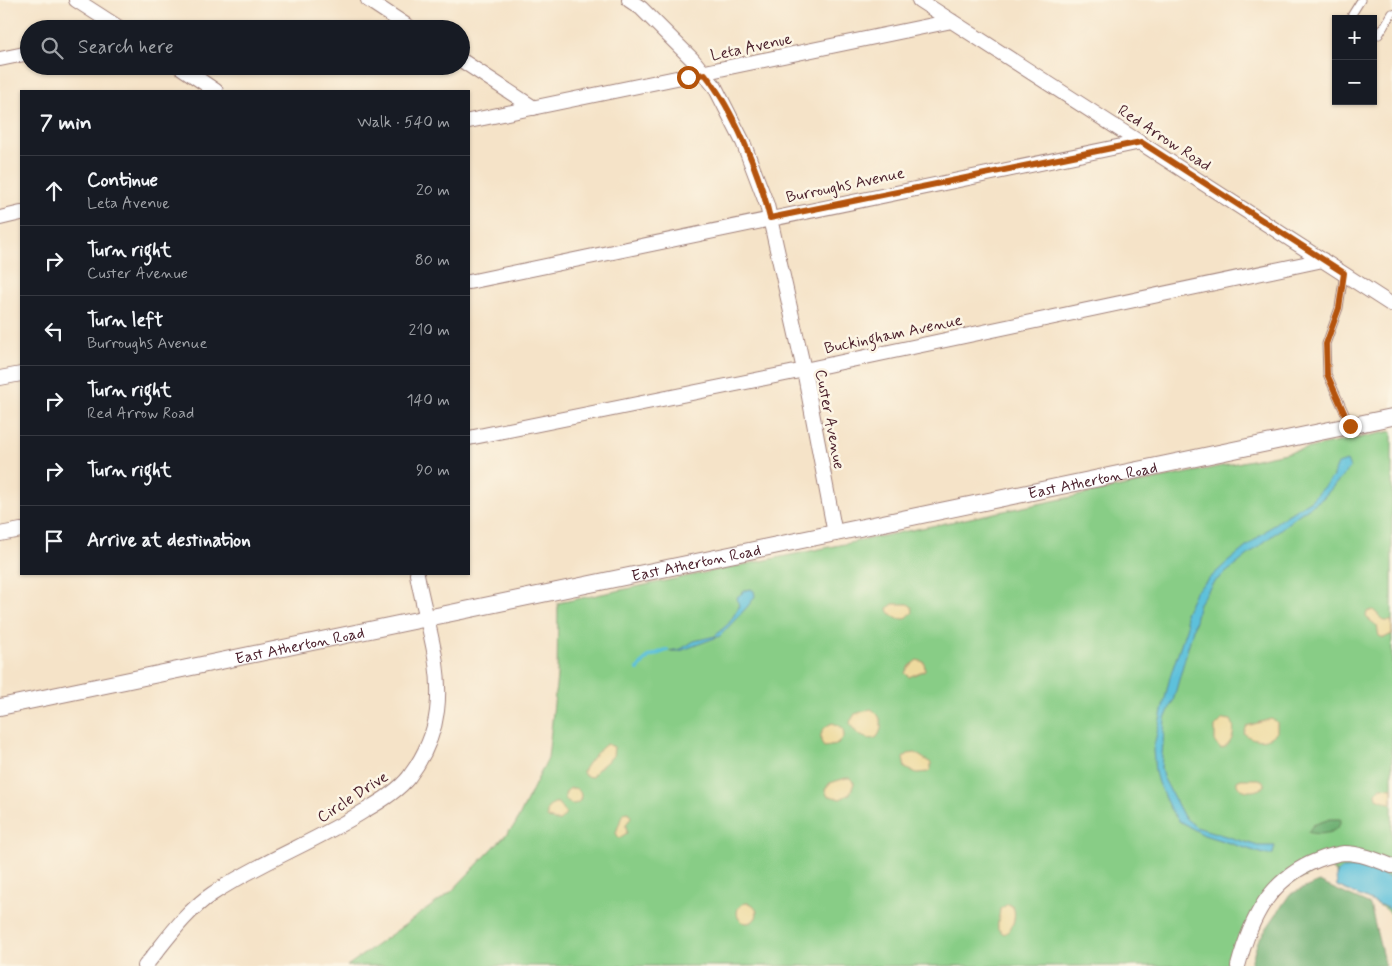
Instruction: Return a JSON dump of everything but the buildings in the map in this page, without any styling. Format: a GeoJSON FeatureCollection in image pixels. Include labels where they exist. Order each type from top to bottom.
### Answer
{"type":"FeatureCollection","features":[{"type":"Feature","properties":{"kind":"street"},"geometry":{"type":"LineString","coordinates":[[76,0],[107,20]]}},
{"type":"Feature","properties":{"kind":"street"},"geometry":{"type":"LineString","coordinates":[[368,0],[398,20]]}},
{"type":"Feature","properties":{"kind":"street","name":"Custer Avenue"},"geometry":{"type":"LineString","coordinates":[[629,0],[641,8],[715,86],[743,142],[770,218],[804,370],[835,534]]}},
{"type":"Feature","properties":{"kind":"street","name":"Red Arrow Road"},"geometry":{"type":"LineString","coordinates":[[919,0],[1392,305]]}},
{"type":"Feature","properties":{"kind":"street","name":"Leta Avenue"},"geometry":{"type":"LineString","coordinates":[[470,121],[952,22]]}},
{"type":"Feature","properties":{"kind":"street"},"geometry":{"type":"LineString","coordinates":[[0,59],[20,55]]}},
{"type":"Feature","properties":{"kind":"street"},"geometry":{"type":"LineString","coordinates":[[470,66],[534,108]]}},
{"type":"Feature","properties":{"kind":"street"},"geometry":{"type":"LineString","coordinates":[[193,75],[215,90]]}},
{"type":"Feature","properties":{"kind":"street","name":"Burroughs Avenue"},"geometry":{"type":"LineString","coordinates":[[470,282],[1141,142]]}},
{"type":"Feature","properties":{"kind":"street"},"geometry":{"type":"LineString","coordinates":[[0,218],[20,213]]}},
{"type":"Feature","properties":{"kind":"street","name":"Buckingham Avenue"},"geometry":{"type":"LineString","coordinates":[[470,438],[804,370],[1323,260]]}},
{"type":"Feature","properties":{"kind":"street"},"geometry":{"type":"LineString","coordinates":[[0,378],[20,374]]}},
{"type":"Feature","properties":{"kind":"street","name":"East Atherton Road"},"geometry":{"type":"LineString","coordinates":[[0,707],[1392,417]]}},
{"type":"Feature","properties":{"kind":"street"},"geometry":{"type":"LineString","coordinates":[[0,534],[20,530]]}},
{"type":"Feature","properties":{"kind":"street","name":"Circle Drive"},"geometry":{"type":"LineString","coordinates":[[145,966],[175,930],[210,895],[269,861],[333,831],[388,796],[409,778],[428,746],[437,710],[433,635],[426,617],[417,575]]}},
{"type":"Feature","properties":{"kind":"street"},"geometry":{"type":"LineString","coordinates":[[1238,966],[1251,927],[1263,903],[1284,878],[1310,863],[1344,853],[1367,857],[1392,866]]}},
{"type":"Feature","properties":{"kind":"lane"},"geometry":{"type":"LineString","coordinates":[[1352,15],[1361,0]]}},
{"type":"Feature","properties":{"kind":"lane"},"geometry":{"type":"LineString","coordinates":[[1379,35],[1392,13]]}},
{"type":"Feature","properties":{"kind":"lane"},"geometry":{"type":"LineString","coordinates":[[1344,273],[1339,308],[1326,344],[1327,374],[1350,426]]}},
{"type":"Feature","properties":{"kind":"green space"},"geometry":{"type":"Polygon","coordinates":[[[1392,431],[1392,914],[1376,903],[1337,886],[1336,872],[1329,868],[1321,869],[1262,897],[1232,966],[347,966],[451,892],[515,825],[548,758],[557,676],[558,603],[1392,431]]]}},
{"type":"Feature","properties":{"kind":"green space"},"geometry":{"type":"Polygon","coordinates":[[[1330,819],[1341,819],[1340,824],[1333,831],[1323,834],[1308,832],[1313,825],[1330,819]]]}},
{"type":"Feature","properties":{"kind":"green space"},"geometry":{"type":"Polygon","coordinates":[[[1319,882],[1370,905],[1385,966],[1250,966],[1258,941],[1290,894],[1319,882]]]}},
{"type":"Feature","properties":{"kind":"sand"},"geometry":{"type":"Polygon","coordinates":[[[893,604],[908,604],[912,607],[913,612],[905,619],[896,618],[889,612],[888,608],[893,604]]]}},
{"type":"Feature","properties":{"kind":"sand"},"geometry":{"type":"Polygon","coordinates":[[[1373,610],[1385,621],[1392,621],[1392,634],[1384,638],[1379,636],[1377,626],[1366,617],[1367,612],[1373,610]]]}},
{"type":"Feature","properties":{"kind":"sand"},"geometry":{"type":"Polygon","coordinates":[[[917,660],[924,662],[925,670],[909,677],[905,673],[909,666],[917,660]]]}},
{"type":"Feature","properties":{"kind":"sand"},"geometry":{"type":"Polygon","coordinates":[[[871,709],[880,718],[881,730],[877,737],[869,739],[857,733],[850,722],[855,714],[871,709]]]}},
{"type":"Feature","properties":{"kind":"sand"},"geometry":{"type":"Polygon","coordinates":[[[1223,719],[1231,720],[1234,728],[1231,741],[1221,749],[1215,743],[1215,727],[1223,719]]]}},
{"type":"Feature","properties":{"kind":"sand"},"geometry":{"type":"Polygon","coordinates":[[[1271,719],[1277,722],[1277,732],[1270,738],[1261,740],[1252,738],[1244,733],[1247,726],[1271,719]]]}},
{"type":"Feature","properties":{"kind":"sand"},"geometry":{"type":"Polygon","coordinates":[[[833,723],[843,728],[844,737],[836,745],[824,747],[821,740],[823,730],[833,723]]]}},
{"type":"Feature","properties":{"kind":"sand"},"geometry":{"type":"Polygon","coordinates":[[[607,744],[614,747],[613,756],[592,777],[585,776],[583,772],[587,765],[597,752],[607,744]]]}},
{"type":"Feature","properties":{"kind":"sand"},"geometry":{"type":"Polygon","coordinates":[[[915,753],[931,763],[931,769],[928,772],[917,773],[905,768],[903,758],[908,754],[915,753]]]}},
{"type":"Feature","properties":{"kind":"sand"},"geometry":{"type":"Polygon","coordinates":[[[850,778],[854,783],[850,794],[840,799],[827,795],[825,789],[830,783],[850,778]]]}},
{"type":"Feature","properties":{"kind":"sand"},"geometry":{"type":"Polygon","coordinates":[[[1241,779],[1259,779],[1265,785],[1259,790],[1247,791],[1237,785],[1237,781],[1241,779]]]}},
{"type":"Feature","properties":{"kind":"sand"},"geometry":{"type":"Polygon","coordinates":[[[1381,787],[1392,788],[1392,804],[1377,798],[1376,793],[1381,787]]]}},
{"type":"Feature","properties":{"kind":"sand"},"geometry":{"type":"Polygon","coordinates":[[[570,788],[576,788],[581,793],[579,802],[570,804],[565,799],[565,793],[570,788]]]}},
{"type":"Feature","properties":{"kind":"sand"},"geometry":{"type":"Polygon","coordinates":[[[554,803],[558,803],[566,814],[560,821],[547,817],[547,809],[554,803]]]}},
{"type":"Feature","properties":{"kind":"sand"},"geometry":{"type":"Polygon","coordinates":[[[628,812],[631,817],[626,825],[627,833],[619,838],[616,833],[623,813],[628,812]]]}},
{"type":"Feature","properties":{"kind":"sand"},"geometry":{"type":"Polygon","coordinates":[[[747,903],[754,906],[757,913],[754,920],[747,923],[740,920],[737,913],[740,906],[747,903]]]}},
{"type":"Feature","properties":{"kind":"sand"},"geometry":{"type":"Polygon","coordinates":[[[1008,904],[1013,907],[1014,918],[1012,926],[1004,934],[998,929],[998,921],[1000,909],[1008,904]]]}},
{"type":"Feature","properties":{"kind":"water"},"geometry":{"type":"Polygon","coordinates":[[[1347,461],[1350,468],[1323,498],[1298,515],[1213,583],[1199,603],[1173,701],[1165,719],[1161,768],[1163,777],[1184,817],[1196,827],[1258,846],[1275,846],[1273,854],[1267,855],[1204,835],[1179,821],[1170,809],[1158,783],[1153,750],[1170,677],[1187,626],[1185,613],[1195,592],[1224,565],[1278,521],[1311,500],[1332,478],[1338,464],[1347,461]]]}},
{"type":"Feature","properties":{"kind":"water"},"geometry":{"type":"Polygon","coordinates":[[[751,589],[754,591],[755,596],[720,636],[680,651],[668,651],[681,649],[694,641],[715,636],[729,623],[739,607],[737,597],[746,590],[751,589]]]}},
{"type":"Feature","properties":{"kind":"water"},"geometry":{"type":"Polygon","coordinates":[[[1361,868],[1392,879],[1392,910],[1337,886],[1336,876],[1340,869],[1361,868]]]}},
{"type":"Feature","properties":{"kind":"waterway"},"geometry":{"type":"LineString","coordinates":[[638,669],[648,657],[667,650]]}},
{"type":"Feature","properties":{"kind":"route"},"geometry":{"type":"LineString","coordinates":[[688,77],[705,74],[715,86],[743,142],[770,218],[1141,142],[1344,273],[1339,308],[1326,344],[1327,374],[1350,426]]}}]}
